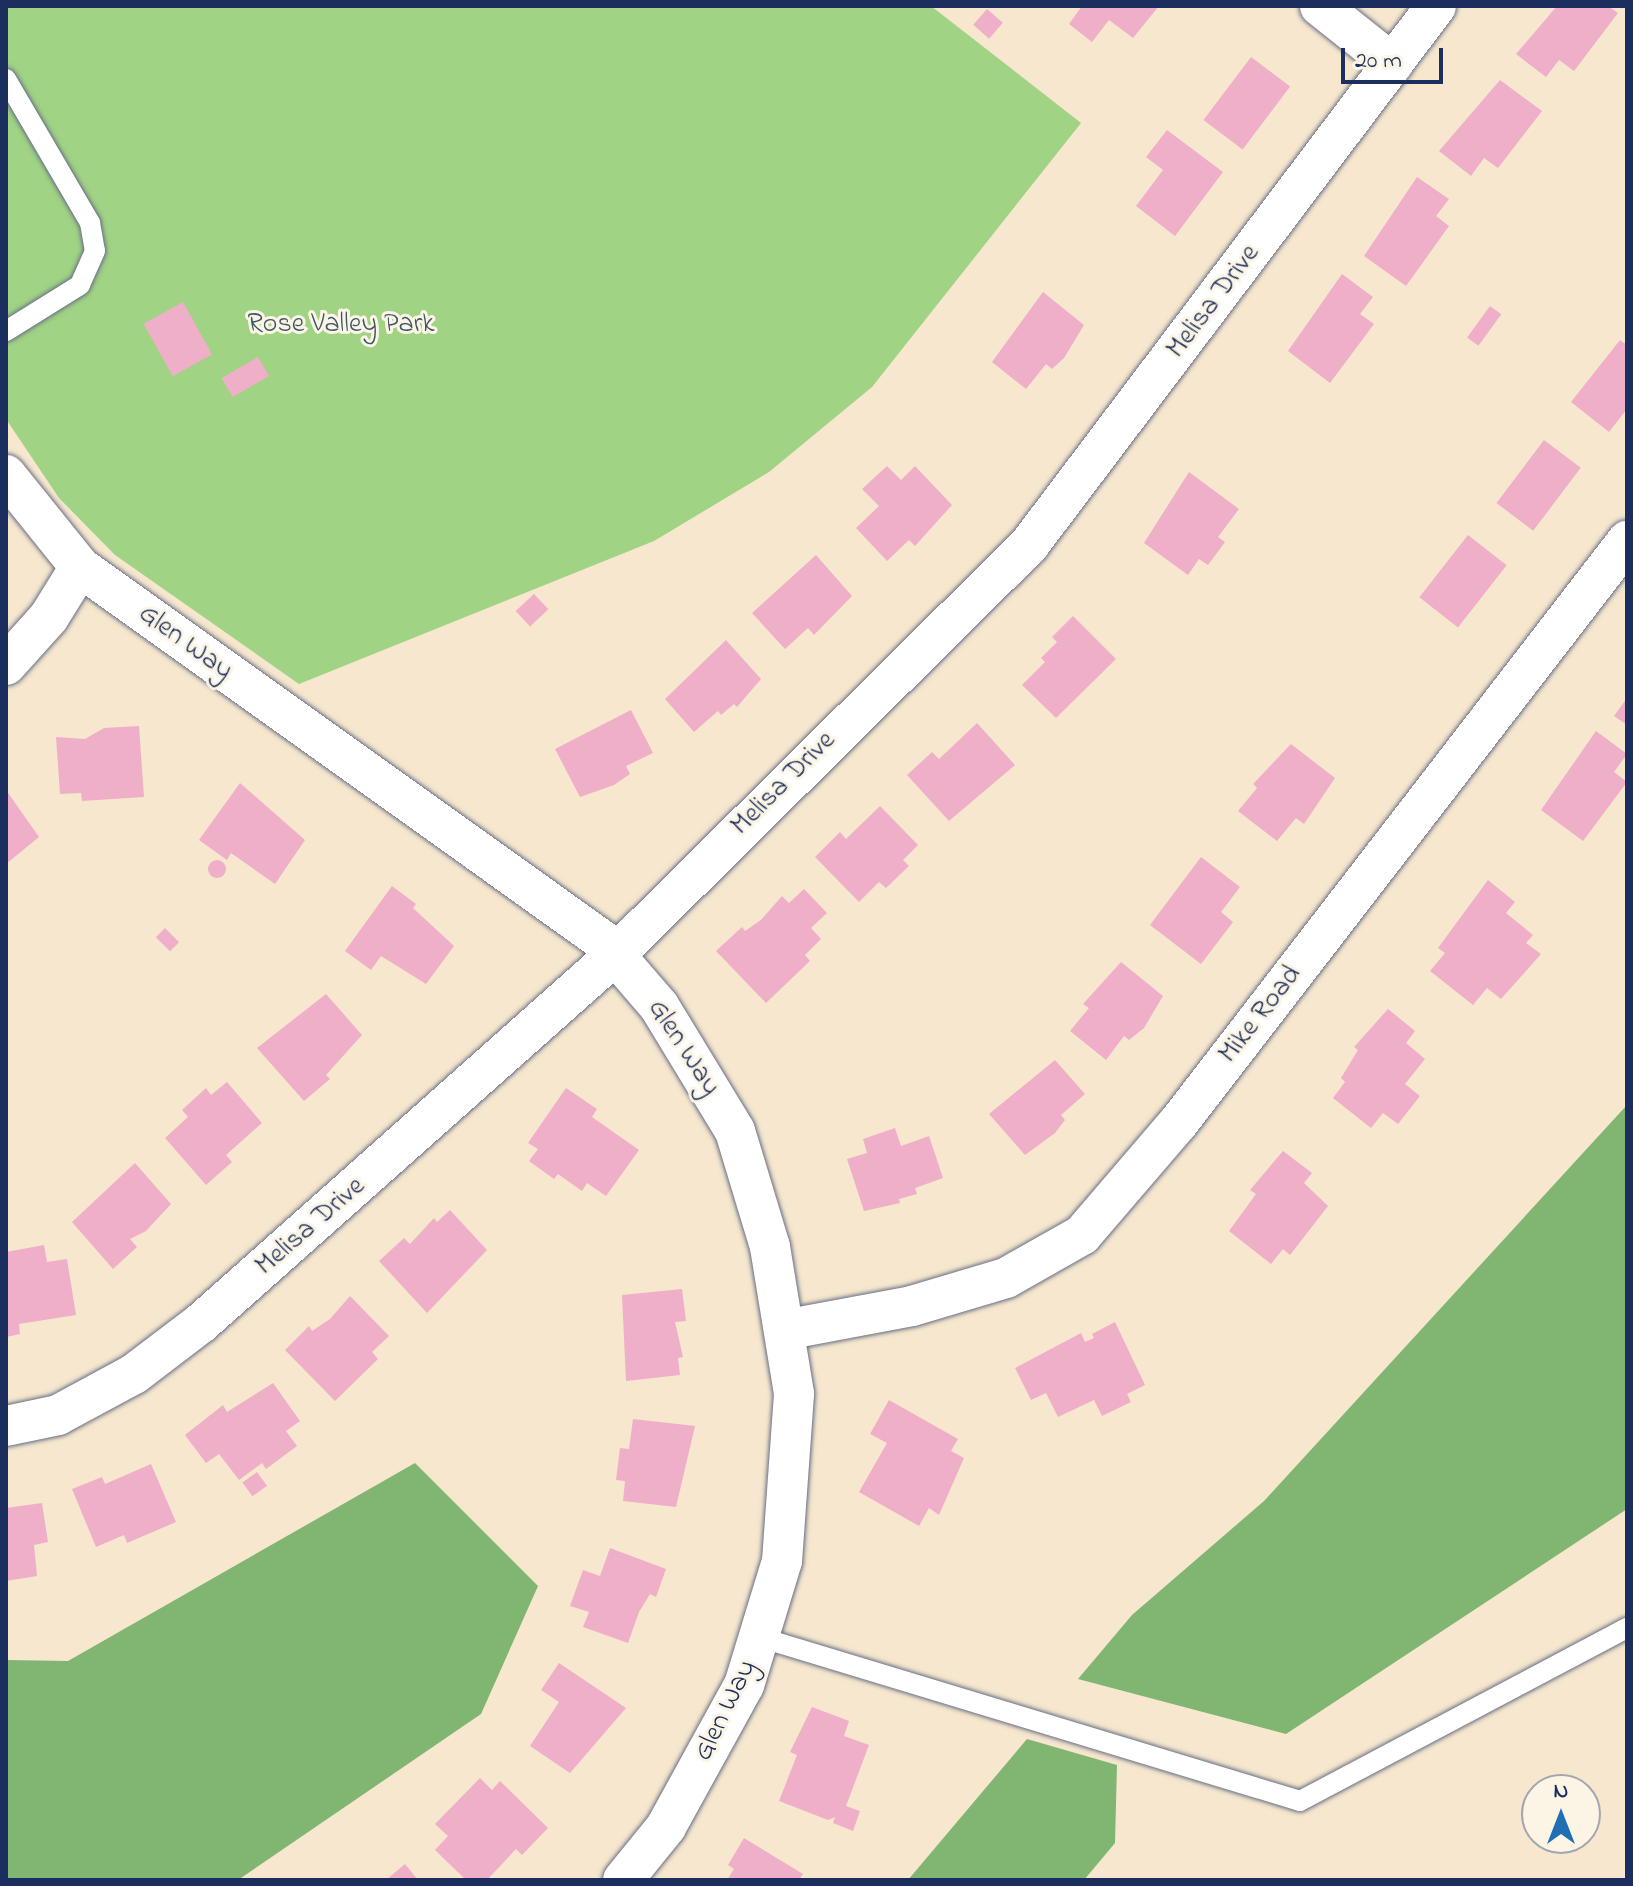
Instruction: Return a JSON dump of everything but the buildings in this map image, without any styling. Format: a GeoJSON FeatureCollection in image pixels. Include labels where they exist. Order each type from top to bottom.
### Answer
{"type":"FeatureCollection","features":[{"type":"Feature","properties":{"kind":"street"},"geometry":{"type":"LineString","coordinates":[[1320,6],[1393,64]]}},
{"type":"Feature","properties":{"kind":"street","name":"Melisa Drive"},"geometry":{"type":"LineString","coordinates":[[6,1426],[58,1415],[134,1374],[179,1340],[417,1136],[615,955],[1029,545],[1436,6]]}},
{"type":"Feature","properties":{"kind":"street","name":"Glen Way"},"geometry":{"type":"LineString","coordinates":[[6,475],[80,567],[602,940],[659,1006],[735,1131],[770,1247],[794,1394],[782,1561],[744,1685],[666,1827],[623,1880]]}},
{"type":"Feature","properties":{"kind":"street","name":"Mike Road"},"geometry":{"type":"LineString","coordinates":[[784,1330],[912,1306],[1006,1278],[1082,1235],[1179,1122],[1627,541]]}},
{"type":"Feature","properties":{"kind":"street"},"geometry":{"type":"LineString","coordinates":[[6,665],[49,617],[80,567]]}},
{"type":"Feature","properties":{"kind":"lane"},"geometry":{"type":"LineString","coordinates":[[6,79],[90,223],[95,251],[80,285],[6,331]]}},
{"type":"Feature","properties":{"kind":"lane"},"geometry":{"type":"LineString","coordinates":[[759,1637],[1300,1801],[1627,1628]]}},
{"type":"Feature","properties":{"kind":"green space","name":"Rose Valley Park"},"geometry":{"type":"Polygon","coordinates":[[[6,6],[931,6],[1081,123],[872,387],[769,472],[654,541],[299,684],[115,555],[59,498],[6,419],[6,6]]]}},
{"type":"Feature","properties":{"kind":"green space"},"geometry":{"type":"Polygon","coordinates":[[[1627,1105],[1627,1509],[1286,1734],[1078,1679],[1132,1615],[1264,1501],[1627,1105]]]}},
{"type":"Feature","properties":{"kind":"green space"},"geometry":{"type":"Polygon","coordinates":[[[415,1463],[538,1586],[481,1714],[238,1880],[6,1880],[6,1660],[68,1661],[415,1463]]]}},
{"type":"Feature","properties":{"kind":"green space"},"geometry":{"type":"Polygon","coordinates":[[[1027,1739],[1117,1765],[1115,1843],[1084,1880],[908,1880],[1027,1739]]]}}]}
